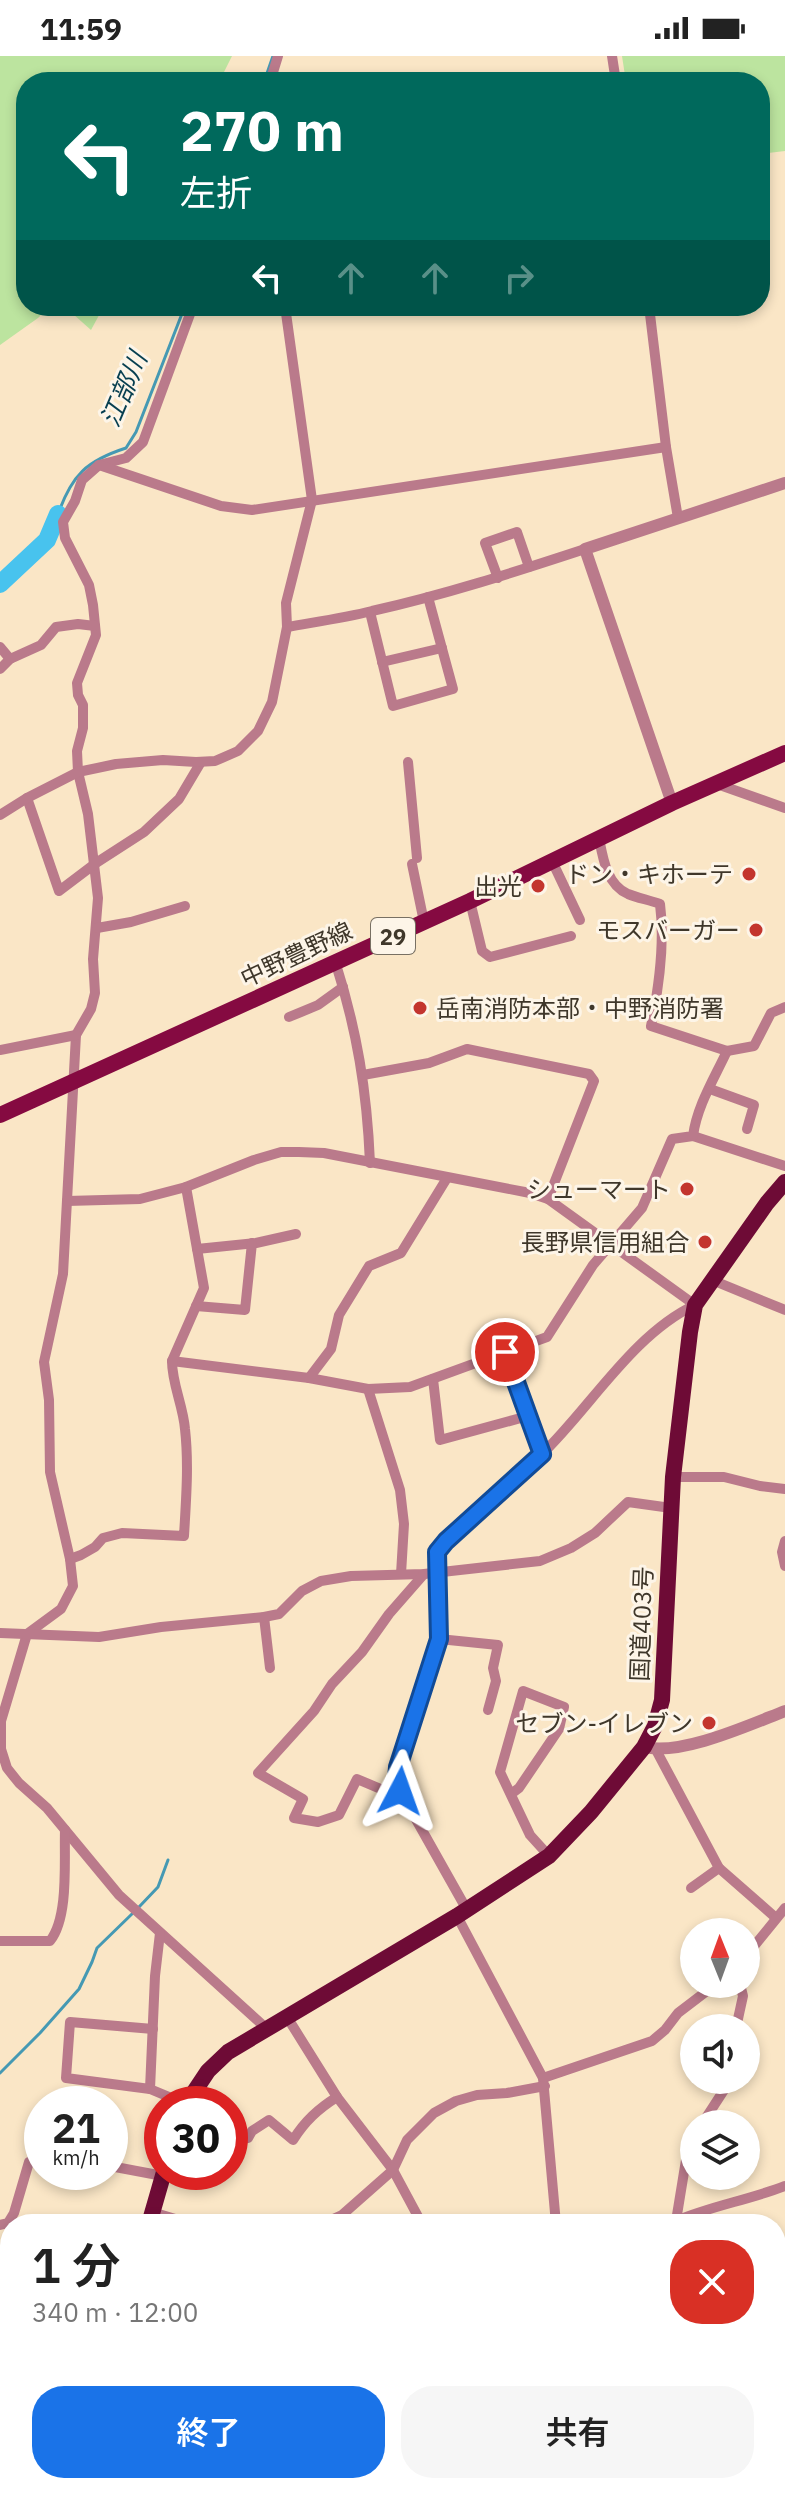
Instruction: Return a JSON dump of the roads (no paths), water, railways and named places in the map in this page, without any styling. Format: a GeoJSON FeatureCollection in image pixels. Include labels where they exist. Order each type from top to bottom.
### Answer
{"type":"FeatureCollection","features":[{"type":"Feature","properties":{"kind":"highway","name":"国道403号"},"geometry":{"type":"LineString","coordinates":[[198,2086],[208,2071],[228,2052],[462,1913],[549,1856],[650,1748],[662,1700],[673,1477],[695,1305],[785,1182]]}},
{"type":"Feature","properties":{"kind":"highway"},"geometry":{"type":"LineString","coordinates":[[151,2214],[159,2190]]}},
{"type":"Feature","properties":{"kind":"main road","name":"中野豊野線"},"geometry":{"type":"LineString","coordinates":[[0,1115],[470,901],[672,803],[785,753]]}},
{"type":"Feature","properties":{"kind":"street"},"geometry":{"type":"LineString","coordinates":[[189,316],[143,442],[126,458],[99,465],[82,480],[63,522],[65,538],[89,585],[96,635],[77,683],[83,705],[83,728],[77,751],[78,772],[96,863],[95,993],[91,1009],[76,1035],[63,1274],[44,1362],[49,1400],[50,1472],[73,1586],[61,1609],[27,1634],[1,1721],[1,1749],[7,1768],[19,1783],[47,1808],[130,1904],[267,2029]]}},
{"type":"Feature","properties":{"kind":"street"},"geometry":{"type":"LineString","coordinates":[[0,815],[78,772],[116,764],[163,760],[215,761],[238,751],[258,731],[272,702],[287,627],[286,603],[312,500],[286,316]]}},
{"type":"Feature","properties":{"kind":"street"},"geometry":{"type":"LineString","coordinates":[[650,316],[678,518]]}},
{"type":"Feature","properties":{"kind":"street"},"geometry":{"type":"LineString","coordinates":[[99,465],[221,506],[252,510],[666,447]]}},
{"type":"Feature","properties":{"kind":"street"},"geometry":{"type":"LineString","coordinates":[[287,627],[370,612],[498,578],[785,483]]}},
{"type":"Feature","properties":{"kind":"street"},"geometry":{"type":"LineString","coordinates":[[498,578],[485,543],[517,532],[529,567]]}},
{"type":"Feature","properties":{"kind":"street"},"geometry":{"type":"LineString","coordinates":[[585,549],[672,803]]}},
{"type":"Feature","properties":{"kind":"street"},"geometry":{"type":"LineString","coordinates":[[370,612],[393,706],[453,689],[428,597]]}},
{"type":"Feature","properties":{"kind":"street"},"geometry":{"type":"LineString","coordinates":[[0,669],[10,659],[41,645],[56,627],[78,624],[95,626]]}},
{"type":"Feature","properties":{"kind":"street"},"geometry":{"type":"LineString","coordinates":[[0,647],[10,659]]}},
{"type":"Feature","properties":{"kind":"street"},"geometry":{"type":"LineString","coordinates":[[382,662],[442,648]]}},
{"type":"Feature","properties":{"kind":"street"},"geometry":{"type":"LineString","coordinates":[[27,798],[59,891],[144,832],[179,799],[201,762]]}},
{"type":"Feature","properties":{"kind":"street"},"geometry":{"type":"LineString","coordinates":[[408,762],[414,861],[424,922]]}},
{"type":"Feature","properties":{"kind":"street"},"geometry":{"type":"LineString","coordinates":[[717,784],[785,808]]}},
{"type":"Feature","properties":{"kind":"street"},"geometry":{"type":"LineString","coordinates":[[599,838],[606,868],[623,892],[660,904],[662,919],[657,993],[651,1026],[727,1051],[754,1046],[771,1013],[785,1007]]}},
{"type":"Feature","properties":{"kind":"street"},"geometry":{"type":"LineString","coordinates":[[552,861],[580,920]]}},
{"type":"Feature","properties":{"kind":"street"},"geometry":{"type":"LineString","coordinates":[[470,901],[482,951],[490,957],[571,936]]}},
{"type":"Feature","properties":{"kind":"street"},"geometry":{"type":"LineString","coordinates":[[97,928],[131,922],[185,906]]}},
{"type":"Feature","properties":{"kind":"street"},"geometry":{"type":"LineString","coordinates":[[335,961],[356,1032],[370,1163]]}},
{"type":"Feature","properties":{"kind":"street"},"geometry":{"type":"LineString","coordinates":[[289,1017],[318,1005],[343,987]]}},
{"type":"Feature","properties":{"kind":"street"},"geometry":{"type":"LineString","coordinates":[[0,1050],[76,1035]]}},
{"type":"Feature","properties":{"kind":"street"},"geometry":{"type":"LineString","coordinates":[[363,1075],[429,1063],[467,1049],[589,1074],[594,1081],[548,1199]]}},
{"type":"Feature","properties":{"kind":"street"},"geometry":{"type":"LineString","coordinates":[[693,1136],[695,1121],[727,1051]]}},
{"type":"Feature","properties":{"kind":"street"},"geometry":{"type":"LineString","coordinates":[[710,1089],[754,1105],[747,1129]]}},
{"type":"Feature","properties":{"kind":"street"},"geometry":{"type":"LineString","coordinates":[[172,1361],[309,1378],[368,1389],[410,1387],[547,1337],[593,1265],[642,1208],[672,1139],[693,1136],[785,1166]]}},
{"type":"Feature","properties":{"kind":"street"},"geometry":{"type":"LineString","coordinates":[[67,1201],[140,1199],[186,1187],[281,1152],[324,1153],[548,1199],[695,1305]]}},
{"type":"Feature","properties":{"kind":"street"},"geometry":{"type":"LineString","coordinates":[[309,1378],[331,1349],[339,1315],[369,1266],[401,1253],[447,1178]]}},
{"type":"Feature","properties":{"kind":"street"},"geometry":{"type":"LineString","coordinates":[[70,1559],[95,1547],[103,1538],[122,1533],[184,1536],[188,1469],[185,1425],[172,1374],[172,1361],[204,1288],[186,1187]]}},
{"type":"Feature","properties":{"kind":"street"},"geometry":{"type":"LineString","coordinates":[[197,1249],[296,1234]]}},
{"type":"Feature","properties":{"kind":"street"},"geometry":{"type":"LineString","coordinates":[[196,1306],[245,1310],[252,1243]]}},
{"type":"Feature","properties":{"kind":"street"},"geometry":{"type":"LineString","coordinates":[[712,1280],[785,1310]]}},
{"type":"Feature","properties":{"kind":"street"},"geometry":{"type":"LineString","coordinates":[[555,2214],[544,2082],[400,1791],[398,1767],[439,1639],[437,1552],[542,1454],[656,1330],[681,1311],[695,1305]]}},
{"type":"Feature","properties":{"kind":"street"},"geometry":{"type":"LineString","coordinates":[[505,1352],[542,1454]]}},
{"type":"Feature","properties":{"kind":"street"},"geometry":{"type":"LineString","coordinates":[[433,1379],[440,1440],[528,1416]]}},
{"type":"Feature","properties":{"kind":"street"},"geometry":{"type":"LineString","coordinates":[[368,1389],[400,1490],[404,1524],[401,1574]]}},
{"type":"Feature","properties":{"kind":"street"},"geometry":{"type":"LineString","coordinates":[[673,1477],[724,1477],[785,1489]]}},
{"type":"Feature","properties":{"kind":"street"},"geometry":{"type":"LineString","coordinates":[[0,1633],[99,1637],[161,1627],[264,1617],[279,1614],[302,1591],[321,1581],[351,1576],[437,1573],[540,1561],[571,1548],[595,1533],[628,1502],[671,1508]]}},
{"type":"Feature","properties":{"kind":"street"},"geometry":{"type":"LineString","coordinates":[[785,1541],[782,1552],[785,1566]]}},
{"type":"Feature","properties":{"kind":"street"},"geometry":{"type":"LineString","coordinates":[[400,1791],[390,1793],[357,1779],[339,1815],[318,1822],[294,1818],[303,1799],[258,1773],[314,1711],[332,1684],[362,1652],[389,1614],[424,1574]]}},
{"type":"Feature","properties":{"kind":"street"},"geometry":{"type":"LineString","coordinates":[[264,1617],[270,1668]]}},
{"type":"Feature","properties":{"kind":"street"},"geometry":{"type":"LineString","coordinates":[[439,1639],[498,1645],[493,1668],[496,1681],[488,1710]]}},
{"type":"Feature","properties":{"kind":"street"},"geometry":{"type":"LineString","coordinates":[[511,1794],[519,1788],[559,1729],[564,1707],[523,1691],[500,1772],[530,1835],[549,1856]]}},
{"type":"Feature","properties":{"kind":"street"},"geometry":{"type":"LineString","coordinates":[[776,1918],[719,1868],[650,1748],[717,1738],[785,1711]]}},
{"type":"Feature","properties":{"kind":"street"},"geometry":{"type":"LineString","coordinates":[[0,1941],[50,1941],[56,1933],[61,1917],[65,1830]]}},
{"type":"Feature","properties":{"kind":"street"},"geometry":{"type":"LineString","coordinates":[[691,1888],[719,1868]]}},
{"type":"Feature","properties":{"kind":"street"},"geometry":{"type":"LineString","coordinates":[[760,1938],[785,1908]]}},
{"type":"Feature","properties":{"kind":"street"},"geometry":{"type":"LineString","coordinates":[[150,2086],[160,1933]]}},
{"type":"Feature","properties":{"kind":"street"},"geometry":{"type":"LineString","coordinates":[[343,2214],[393,2170],[407,2140],[434,2113],[477,2095],[507,2093],[544,2082],[652,2041],[678,2013],[698,1998]]}},
{"type":"Feature","properties":{"kind":"street"},"geometry":{"type":"LineString","coordinates":[[287,2017],[337,2097],[393,2170],[417,2214]]}},
{"type":"Feature","properties":{"kind":"street"},"geometry":{"type":"LineString","coordinates":[[144,2088],[66,2078],[70,2022],[153,2029]]}},
{"type":"Feature","properties":{"kind":"street"},"geometry":{"type":"LineString","coordinates":[[248,2138],[252,2131],[269,2120],[293,2140],[317,2110],[337,2097]]}},
{"type":"Feature","properties":{"kind":"street"},"geometry":{"type":"LineString","coordinates":[[13,2214],[24,2179]]}},
{"type":"Feature","properties":{"kind":"street"},"geometry":{"type":"LineString","coordinates":[[692,2214],[731,2205],[785,2186]]}},
{"type":"Feature","properties":{"kind":"street"},"geometry":{"type":"LineString","coordinates":[[674,2214],[680,2187]]}},
{"type":"Feature","properties":{"kind":"waterway","name":"江部川"},"geometry":{"type":"LineString","coordinates":[[267,72],[273,56]]}},
{"type":"Feature","properties":{"kind":"waterway","name":"江部川"},"geometry":{"type":"LineString","coordinates":[[58,514],[69,489],[82,471],[100,458],[126,448],[136,432],[181,316]]}},
{"type":"Feature","properties":{"kind":"waterway","name":"江部川"},"geometry":{"type":"LineString","coordinates":[[0,584],[47,540],[58,514]]}},
{"type":"Feature","properties":{"kind":"waterway"},"geometry":{"type":"LineString","coordinates":[[139,1907],[158,1887],[168,1860]]}},
{"type":"Feature","properties":{"kind":"waterway"},"geometry":{"type":"LineString","coordinates":[[0,2073],[79,1989],[97,1948],[134,1912]]}},
{"type":"Feature","properties":{"kind":"place","name":"ドン・キホーテ"},"geometry":{"type":"Point","coordinates":[749,874]}},
{"type":"Feature","properties":{"kind":"place","name":"出光"},"geometry":{"type":"Point","coordinates":[538,886]}},
{"type":"Feature","properties":{"kind":"place","name":"モスバーガー"},"geometry":{"type":"Point","coordinates":[756,930]}},
{"type":"Feature","properties":{"kind":"place","name":"岳南消防本部・中野消防署"},"geometry":{"type":"Point","coordinates":[420,1008]}},
{"type":"Feature","properties":{"kind":"place","name":"シューマート"},"geometry":{"type":"Point","coordinates":[687,1189]}},
{"type":"Feature","properties":{"kind":"place","name":"長野県信用組合"},"geometry":{"type":"Point","coordinates":[705,1242]}},
{"type":"Feature","properties":{"kind":"place","name":"セブン-イレブン"},"geometry":{"type":"Point","coordinates":[709,1723]}}]}
